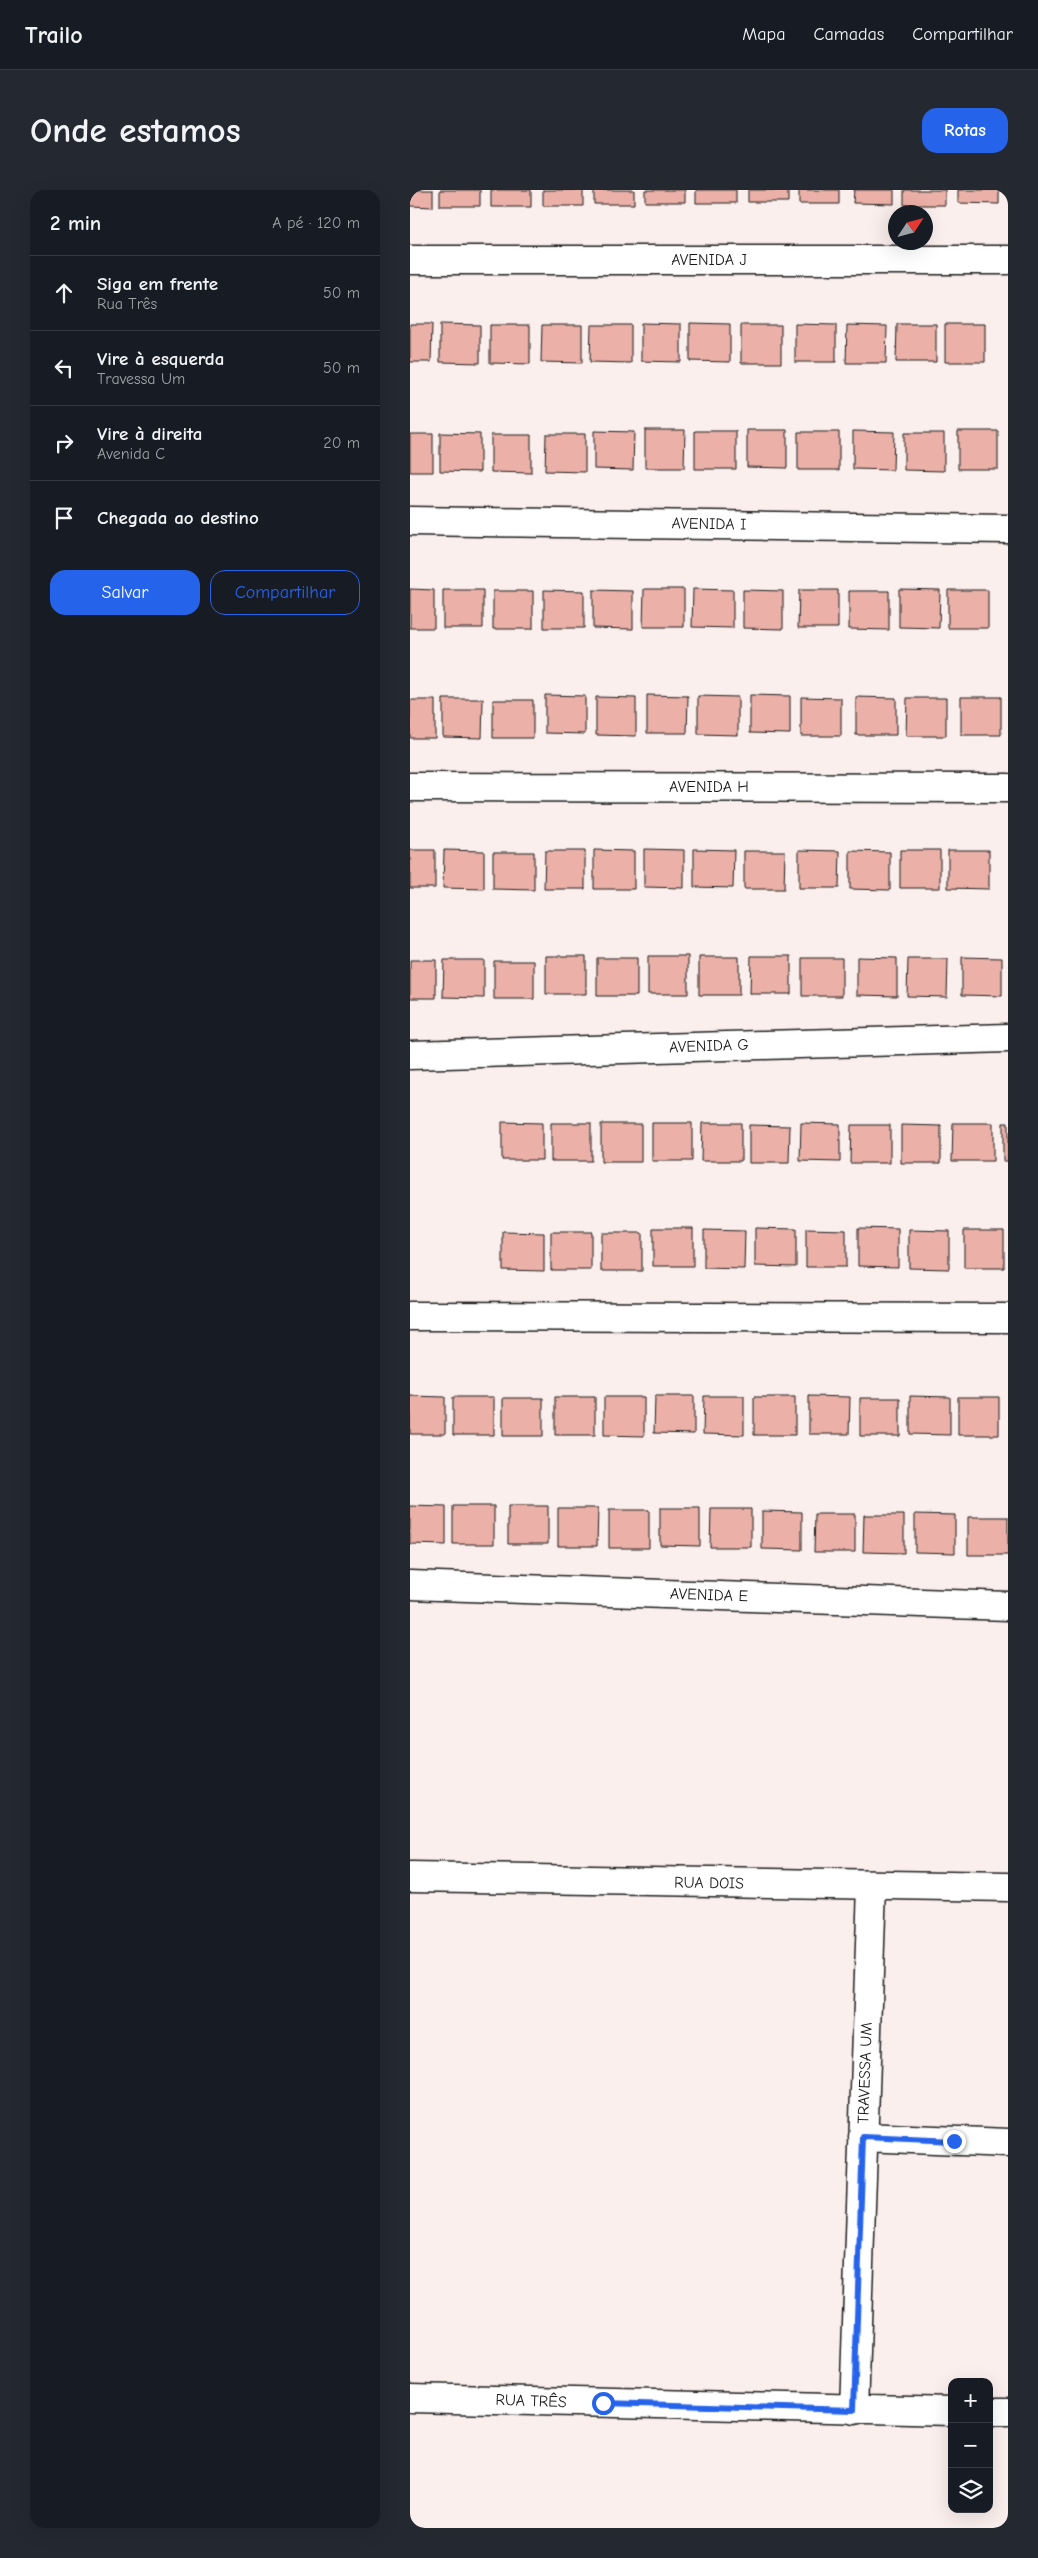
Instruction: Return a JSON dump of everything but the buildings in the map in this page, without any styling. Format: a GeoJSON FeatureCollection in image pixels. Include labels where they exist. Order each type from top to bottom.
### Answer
{"type":"FeatureCollection","features":[{"type":"Feature","properties":{"kind":"street","name":"AVENIDA J"},"geometry":{"type":"LineString","coordinates":[[410,260],[1008,260]]}},
{"type":"Feature","properties":{"kind":"street","name":"AVENIDA I"},"geometry":{"type":"LineString","coordinates":[[410,521],[1008,529]]}},
{"type":"Feature","properties":{"kind":"street","name":"AVENIDA H"},"geometry":{"type":"LineString","coordinates":[[410,787],[1008,788]]}},
{"type":"Feature","properties":{"kind":"street","name":"AVENIDA G"},"geometry":{"type":"LineString","coordinates":[[410,1055],[1008,1038]]}},
{"type":"Feature","properties":{"kind":"street"},"geometry":{"type":"LineString","coordinates":[[410,1316],[1008,1318]]}},
{"type":"Feature","properties":{"kind":"street","name":"AVENIDA E"},"geometry":{"type":"LineString","coordinates":[[410,1585],[1008,1606]]}},
{"type":"Feature","properties":{"kind":"street","name":"RUA DOIS"},"geometry":{"type":"LineString","coordinates":[[410,1877],[1008,1887]]}},
{"type":"Feature","properties":{"kind":"street","name":"TRAVESSA UM"},"geometry":{"type":"LineString","coordinates":[[854,2410],[872,1886]]}},
{"type":"Feature","properties":{"kind":"street"},"geometry":{"type":"LineString","coordinates":[[863,2137],[1008,2143]]}},
{"type":"Feature","properties":{"kind":"street","name":"RUA TRÊS"},"geometry":{"type":"LineString","coordinates":[[410,2398],[948,2411]]}},
{"type":"Feature","properties":{"kind":"street"},"geometry":{"type":"LineString","coordinates":[[993,2412],[1008,2412]]}},
{"type":"Feature","properties":{"kind":"route"},"geometry":{"type":"LineString","coordinates":[[603,2403],[854,2410],[863,2137],[954,2141]]}}]}
